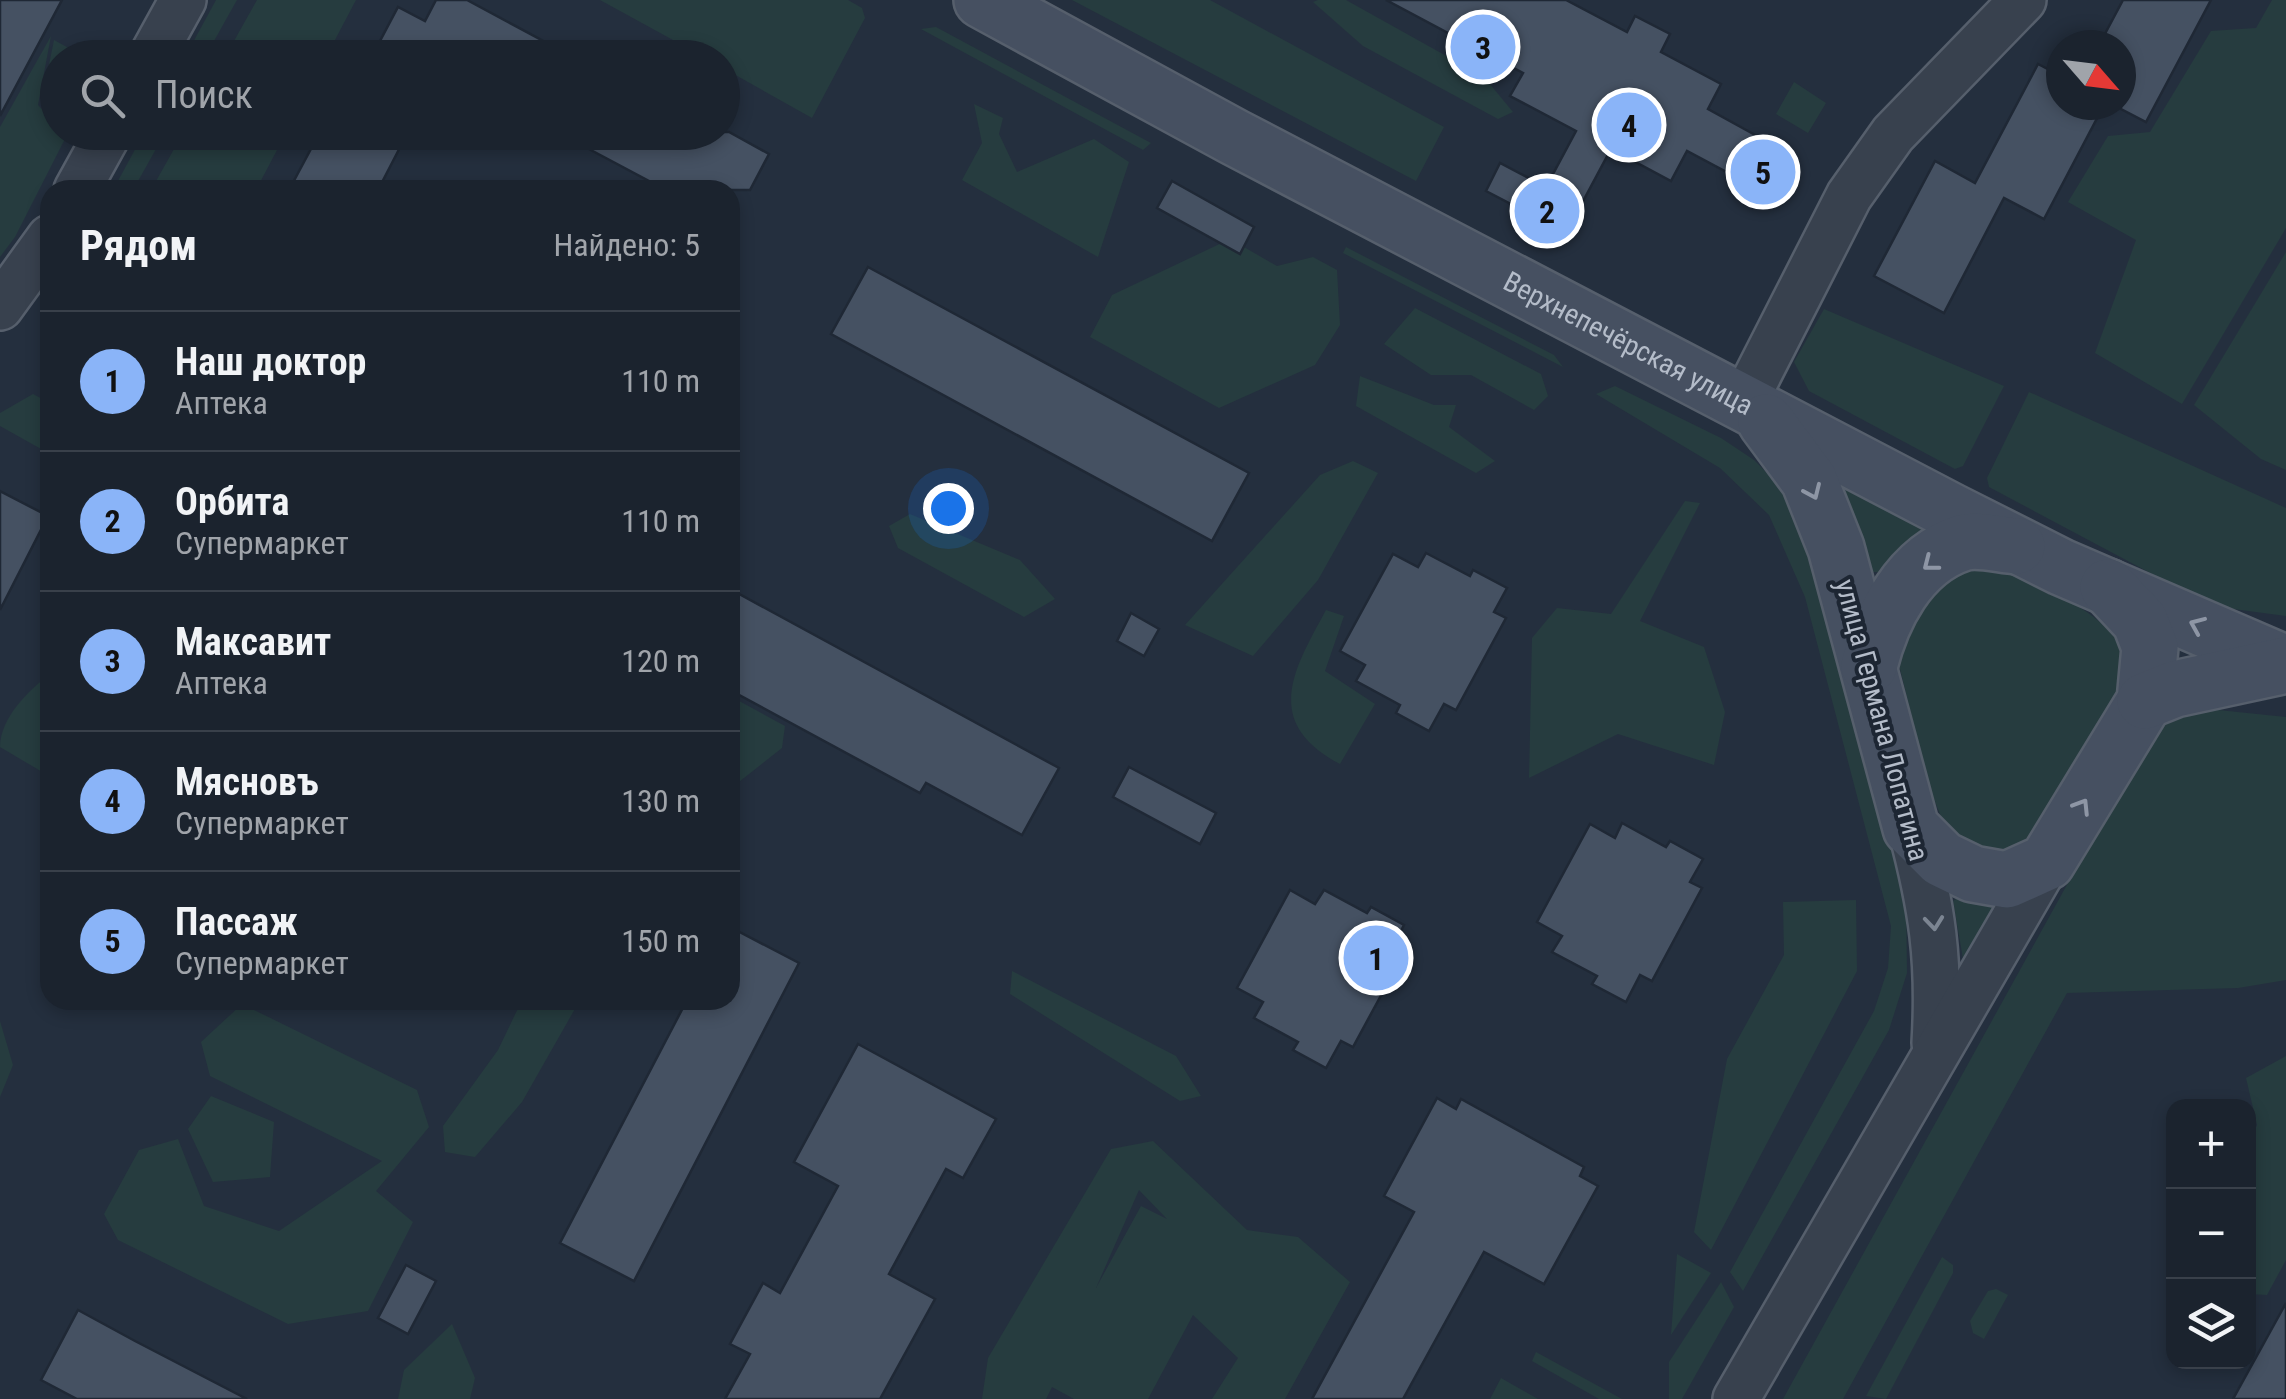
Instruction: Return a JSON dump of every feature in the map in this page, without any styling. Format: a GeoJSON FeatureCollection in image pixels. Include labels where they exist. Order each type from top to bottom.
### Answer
{"type":"FeatureCollection","features":[{"type":"Feature","properties":{"kind":"street"},"geometry":{"type":"LineString","coordinates":[[160,40],[183,0]]}},
{"type":"Feature","properties":{"kind":"street","name":"Верхнепечёрская улица"},"geometry":{"type":"LineString","coordinates":[[982,0],[1751,408],[2020,546],[2286,664]]}},
{"type":"Feature","properties":{"kind":"street"},"geometry":{"type":"LineString","coordinates":[[1751,408],[1801,287],[1849,196],[1893,134],[2023,0]]}},
{"type":"Feature","properties":{"kind":"street"},"geometry":{"type":"LineString","coordinates":[[83,180],[99,150]]}},
{"type":"Feature","properties":{"kind":"street"},"geometry":{"type":"LineString","coordinates":[[0,307],[14,294],[40,254]]}},
{"type":"Feature","properties":{"kind":"street","name":"улица Германа Лопатина"},"geometry":{"type":"LineString","coordinates":[[1751,408],[1809,480],[1836,548],[1933,909],[1939,978],[1934,1050]]}},
{"type":"Feature","properties":{"kind":"street"},"geometry":{"type":"LineString","coordinates":[[1869,666],[1878,630],[1902,591],[1928,561],[1964,542],[2020,546]]}},
{"type":"Feature","properties":{"kind":"street"},"geometry":{"type":"LineString","coordinates":[[2108,587],[2140,621],[2150,648],[2145,701],[2175,689],[2286,664]]}},
{"type":"Feature","properties":{"kind":"street","name":"улица Германа Лопатина"},"geometry":{"type":"LineString","coordinates":[[1736,1399],[1934,1050],[2145,701]]}},
{"type":"Feature","properties":{"kind":"street"},"geometry":{"type":"LineString","coordinates":[[1911,828],[1942,859],[1974,874],[2007,880],[2048,862]]}},
{"type":"Feature","properties":{"kind":"green space"},"geometry":{"type":"Polygon","coordinates":[[[216,0],[237,0],[215,40],[194,40],[216,0]]]}},
{"type":"Feature","properties":{"kind":"green space"},"geometry":{"type":"Polygon","coordinates":[[[257,0],[356,0],[335,40],[235,40],[257,0]]]}},
{"type":"Feature","properties":{"kind":"green space"},"geometry":{"type":"Polygon","coordinates":[[[600,0],[848,0],[862,8],[865,18],[812,118],[740,78],[740,40],[673,40],[600,0]]]}},
{"type":"Feature","properties":{"kind":"green space"},"geometry":{"type":"Polygon","coordinates":[[[1072,0],[1210,0],[1444,127],[1416,181],[1072,0]]]}},
{"type":"Feature","properties":{"kind":"green space"},"geometry":{"type":"Polygon","coordinates":[[[1346,0],[1484,77],[1513,112],[1498,119],[1363,46],[1313,2],[1346,0]]]}},
{"type":"Feature","properties":{"kind":"green space"},"geometry":{"type":"Polygon","coordinates":[[[2272,0],[2286,0],[2286,228],[2182,404],[2095,353],[2136,240],[2068,202],[2108,136],[2150,132],[2211,31],[2256,28],[2272,0]]]}},
{"type":"Feature","properties":{"kind":"green space"},"geometry":{"type":"Polygon","coordinates":[[[936,27],[1151,143],[1143,150],[921,29],[936,27]]]}},
{"type":"Feature","properties":{"kind":"green space"},"geometry":{"type":"Polygon","coordinates":[[[40,56],[40,150],[59,150],[44,180],[40,180],[40,188],[15,237],[0,257],[0,127],[40,56]]]}},
{"type":"Feature","properties":{"kind":"green space"},"geometry":{"type":"Polygon","coordinates":[[[1794,82],[1826,103],[1808,133],[1776,114],[1794,82]]]}},
{"type":"Feature","properties":{"kind":"green space"},"geometry":{"type":"Polygon","coordinates":[[[974,104],[1003,118],[999,134],[1017,172],[1094,139],[1129,162],[1098,257],[962,180],[982,143],[974,104]]]}},
{"type":"Feature","properties":{"kind":"green space"},"geometry":{"type":"Polygon","coordinates":[[[135,150],[155,150],[139,180],[118,180],[135,150]]]}},
{"type":"Feature","properties":{"kind":"green space"},"geometry":{"type":"Polygon","coordinates":[[[173,150],[277,150],[261,180],[157,180],[173,150]]]}},
{"type":"Feature","properties":{"kind":"green space"},"geometry":{"type":"Polygon","coordinates":[[[1230,239],[1277,266],[1313,257],[1337,270],[1340,325],[1315,365],[1219,408],[1090,337],[1112,295],[1230,239]]]}},
{"type":"Feature","properties":{"kind":"green space"},"geometry":{"type":"Polygon","coordinates":[[[1346,247],[1554,355],[1563,367],[1343,253],[1346,247]]]}},
{"type":"Feature","properties":{"kind":"green space"},"geometry":{"type":"Polygon","coordinates":[[[2286,252],[2286,470],[2261,459],[2194,405],[2286,252]]]}},
{"type":"Feature","properties":{"kind":"green space"},"geometry":{"type":"Polygon","coordinates":[[[1415,308],[1541,374],[1548,396],[1534,410],[1471,375],[1431,375],[1384,344],[1415,308]]]}},
{"type":"Feature","properties":{"kind":"green space"},"geometry":{"type":"Polygon","coordinates":[[[1824,309],[2004,386],[1963,466],[1955,469],[1809,391],[1794,362],[1824,309]]]}},
{"type":"Feature","properties":{"kind":"green space"},"geometry":{"type":"Polygon","coordinates":[[[1360,376],[1434,405],[1456,405],[1449,427],[1495,461],[1476,473],[1356,406],[1360,376]]]}},
{"type":"Feature","properties":{"kind":"green space"},"geometry":{"type":"Polygon","coordinates":[[[1615,386],[1721,438],[1754,460],[1789,495],[1818,551],[1906,895],[1907,973],[1889,1030],[1743,1291],[1730,1272],[1874,1011],[1888,968],[1891,926],[1805,597],[1769,515],[1720,468],[1596,394],[1615,386]]]}},
{"type":"Feature","properties":{"kind":"green space"},"geometry":{"type":"Polygon","coordinates":[[[2029,392],[2286,508],[2286,616],[2226,608],[2173,585],[1989,487],[1987,478],[2029,392]]]}},
{"type":"Feature","properties":{"kind":"green space"},"geometry":{"type":"Polygon","coordinates":[[[33,394],[40,398],[40,448],[0,426],[0,413],[33,394]]]}},
{"type":"Feature","properties":{"kind":"green space"},"geometry":{"type":"Polygon","coordinates":[[[1353,461],[1378,473],[1318,580],[1253,656],[1185,625],[1320,475],[1353,461]]]}},
{"type":"Feature","properties":{"kind":"green space"},"geometry":{"type":"Polygon","coordinates":[[[1836,482],[1921,520],[1924,531],[1883,572],[1869,572],[1836,482]]]}},
{"type":"Feature","properties":{"kind":"green space"},"geometry":{"type":"Polygon","coordinates":[[[1685,501],[1700,503],[1640,621],[1704,647],[1725,712],[1714,765],[1618,734],[1529,778],[1532,638],[1557,608],[1611,614],[1685,501]]]}},
{"type":"Feature","properties":{"kind":"green space"},"geometry":{"type":"Polygon","coordinates":[[[910,514],[1020,560],[1055,599],[1024,617],[898,548],[889,526],[910,514]]]}},
{"type":"Feature","properties":{"kind":"green space"},"geometry":{"type":"Polygon","coordinates":[[[1982,565],[2018,574],[2061,595],[2100,622],[2125,649],[2124,687],[2037,840],[2002,853],[1957,840],[1944,824],[1929,787],[1899,665],[1906,631],[1928,599],[1952,578],[1982,565]]]}},
{"type":"Feature","properties":{"kind":"green space"},"geometry":{"type":"Polygon","coordinates":[[[1326,610],[1344,616],[1325,671],[1375,704],[1340,764],[1315,748],[1300,731],[1292,712],[1296,674],[1326,610]]]}},
{"type":"Feature","properties":{"kind":"green space"},"geometry":{"type":"Polygon","coordinates":[[[40,683],[40,771],[0,747],[10,716],[40,683]]]}},
{"type":"Feature","properties":{"kind":"green space"},"geometry":{"type":"Polygon","coordinates":[[[740,701],[785,726],[782,748],[740,781],[740,701]]]}},
{"type":"Feature","properties":{"kind":"green space"},"geometry":{"type":"Polygon","coordinates":[[[2199,708],[2286,717],[2286,980],[2238,988],[2067,993],[1843,1399],[1783,1399],[2132,767],[2166,720],[2199,708]]]}},
{"type":"Feature","properties":{"kind":"green space"},"geometry":{"type":"Polygon","coordinates":[[[1960,896],[1998,903],[1971,960],[1963,959],[1953,901],[1960,896]]]}},
{"type":"Feature","properties":{"kind":"green space"},"geometry":{"type":"Polygon","coordinates":[[[1856,900],[1857,971],[1711,1250],[1694,1232],[1727,1059],[1784,955],[1783,902],[1856,900]]]}},
{"type":"Feature","properties":{"kind":"green space"},"geometry":{"type":"Polygon","coordinates":[[[1012,971],[1176,1056],[1201,1096],[1180,1101],[1010,994],[1012,971]]]}},
{"type":"Feature","properties":{"kind":"green space"},"geometry":{"type":"Polygon","coordinates":[[[236,1010],[254,1010],[417,1090],[429,1127],[376,1191],[413,1222],[368,1311],[288,1324],[118,1240],[104,1214],[139,1150],[178,1139],[204,1206],[279,1231],[382,1161],[210,1076],[201,1042],[236,1010]]]}},
{"type":"Feature","properties":{"kind":"green space"},"geometry":{"type":"Polygon","coordinates":[[[517,1010],[574,1010],[522,1102],[475,1157],[445,1152],[443,1126],[498,1050],[517,1010]]]}},
{"type":"Feature","properties":{"kind":"green space"},"geometry":{"type":"Polygon","coordinates":[[[0,1021],[13,1065],[0,1097],[0,1021]]]}},
{"type":"Feature","properties":{"kind":"green space"},"geometry":{"type":"Polygon","coordinates":[[[2286,1056],[2286,1260],[2267,1295],[2256,1294],[2256,1099],[2251,1099],[2246,1078],[2286,1056]]]}},
{"type":"Feature","properties":{"kind":"green space"},"geometry":{"type":"Polygon","coordinates":[[[211,1096],[274,1122],[270,1177],[213,1182],[188,1129],[211,1096]]]}},
{"type":"Feature","properties":{"kind":"green space"},"geometry":{"type":"Polygon","coordinates":[[[1153,1141],[1247,1230],[1298,1237],[1350,1282],[1285,1399],[1212,1399],[1238,1358],[1193,1315],[1148,1399],[1074,1399],[1052,1387],[1046,1399],[982,1399],[988,1358],[1111,1149],[1153,1141]],[[1139,1190],[1096,1288],[1141,1206],[1167,1219],[1139,1190]]]}},
{"type":"Feature","properties":{"kind":"green space"},"geometry":{"type":"Polygon","coordinates":[[[1677,1254],[1711,1273],[1671,1335],[1677,1254]]]}},
{"type":"Feature","properties":{"kind":"green space"},"geometry":{"type":"Polygon","coordinates":[[[1942,1257],[1953,1265],[1953,1273],[1886,1399],[1866,1396],[1942,1257]]]}},
{"type":"Feature","properties":{"kind":"green space"},"geometry":{"type":"Polygon","coordinates":[[[1721,1282],[1734,1307],[1682,1399],[1669,1399],[1669,1362],[1721,1282]]]}},
{"type":"Feature","properties":{"kind":"green space"},"geometry":{"type":"Polygon","coordinates":[[[1996,1289],[2008,1295],[1984,1339],[1973,1333],[1970,1321],[1988,1291],[1996,1289]]]}},
{"type":"Feature","properties":{"kind":"green space"},"geometry":{"type":"Polygon","coordinates":[[[452,1324],[475,1378],[470,1399],[398,1399],[404,1370],[452,1324]]]}},
{"type":"Feature","properties":{"kind":"green space"},"geometry":{"type":"Polygon","coordinates":[[[1536,1352],[1622,1399],[1599,1399],[1532,1361],[1536,1352]]]}},
{"type":"Feature","properties":{"kind":"green space"},"geometry":{"type":"Polygon","coordinates":[[[1501,1378],[1538,1399],[1490,1399],[1501,1378]]]}},
{"type":"Feature","properties":{"kind":"building"},"geometry":{"type":"Polygon","coordinates":[[[0,0],[62,0],[40,40],[0,116],[0,0]]]}},
{"type":"Feature","properties":{"kind":"building"},"geometry":{"type":"Polygon","coordinates":[[[436,0],[467,0],[541,40],[381,40],[398,7],[425,21],[436,0]]]}},
{"type":"Feature","properties":{"kind":"building"},"geometry":{"type":"Polygon","coordinates":[[[1386,0],[1566,0],[1627,32],[1635,16],[1670,34],[1661,52],[1721,84],[1708,109],[1786,152],[1766,193],[1687,151],[1671,181],[1611,149],[1566,233],[1486,191],[1500,163],[1546,187],[1576,131],[1510,96],[1523,73],[1386,0]]]}},
{"type":"Feature","properties":{"kind":"building"},"geometry":{"type":"Polygon","coordinates":[[[2123,0],[2211,0],[2146,122],[2136,117],[2136,30],[2107,30],[2123,0]]]}},
{"type":"Feature","properties":{"kind":"building"},"geometry":{"type":"Polygon","coordinates":[[[2038,64],[2046,68],[2046,120],[2096,120],[2044,219],[2004,198],[1944,313],[1874,276],[1935,161],[1975,183],[2038,64]]]}},
{"type":"Feature","properties":{"kind":"building"},"geometry":{"type":"Polygon","coordinates":[[[740,138],[769,154],[750,190],[740,190],[740,180],[647,180],[591,150],[740,150],[740,138]]]}},
{"type":"Feature","properties":{"kind":"building"},"geometry":{"type":"Polygon","coordinates":[[[310,150],[399,150],[383,180],[294,180],[310,150]]]}},
{"type":"Feature","properties":{"kind":"building"},"geometry":{"type":"Polygon","coordinates":[[[1172,181],[1254,227],[1240,254],[1157,208],[1172,181]]]}},
{"type":"Feature","properties":{"kind":"building"},"geometry":{"type":"Polygon","coordinates":[[[868,267],[1249,473],[1212,541],[831,334],[868,267]]]}},
{"type":"Feature","properties":{"kind":"building"},"geometry":{"type":"Polygon","coordinates":[[[0,491],[40,512],[40,532],[0,610],[0,491]]]}},
{"type":"Feature","properties":{"kind":"building"},"geometry":{"type":"Polygon","coordinates":[[[1426,553],[1470,576],[1473,570],[1507,588],[1494,612],[1506,618],[1456,710],[1444,704],[1429,731],[1396,713],[1400,705],[1356,681],[1365,665],[1340,651],[1393,554],[1418,567],[1426,553]]]}},
{"type":"Feature","properties":{"kind":"building"},"geometry":{"type":"Polygon","coordinates":[[[740,594],[1059,768],[1022,835],[926,783],[920,793],[740,695],[740,594]]]}},
{"type":"Feature","properties":{"kind":"building"},"geometry":{"type":"Polygon","coordinates":[[[1131,613],[1159,629],[1144,656],[1117,641],[1131,613]]]}},
{"type":"Feature","properties":{"kind":"building"},"geometry":{"type":"Polygon","coordinates":[[[1129,767],[1216,813],[1200,844],[1113,797],[1129,767]]]}},
{"type":"Feature","properties":{"kind":"building"},"geometry":{"type":"Polygon","coordinates":[[[1622,823],[1666,847],[1670,841],[1703,859],[1690,882],[1702,888],[1652,981],[1640,975],[1626,1002],[1592,984],[1597,976],[1552,952],[1562,936],[1537,922],[1590,824],[1615,838],[1622,823]]]}},
{"type":"Feature","properties":{"kind":"building"},"geometry":{"type":"Polygon","coordinates":[[[1290,890],[1315,904],[1324,890],[1367,913],[1371,907],[1404,925],[1392,948],[1403,955],[1353,1047],[1341,1041],[1326,1068],[1293,1050],[1298,1042],[1254,1018],[1263,1002],[1237,988],[1290,890]]]}},
{"type":"Feature","properties":{"kind":"building"},"geometry":{"type":"Polygon","coordinates":[[[740,932],[799,963],[634,1281],[560,1243],[682,1010],[740,1010],[740,932]]]}},
{"type":"Feature","properties":{"kind":"building"},"geometry":{"type":"Polygon","coordinates":[[[858,1044],[996,1119],[963,1178],[946,1169],[889,1274],[935,1299],[880,1399],[725,1399],[750,1354],[730,1344],[763,1283],[780,1293],[838,1186],[794,1162],[858,1044]]]}},
{"type":"Feature","properties":{"kind":"building"},"geometry":{"type":"Polygon","coordinates":[[[1437,1098],[1456,1109],[1461,1099],[1584,1167],[1580,1176],[1598,1186],[1544,1284],[1484,1252],[1403,1399],[1312,1399],[1414,1212],[1384,1196],[1437,1098]]]}},
{"type":"Feature","properties":{"kind":"building"},"geometry":{"type":"Polygon","coordinates":[[[406,1265],[436,1281],[408,1334],[378,1318],[406,1265]]]}},
{"type":"Feature","properties":{"kind":"building"},"geometry":{"type":"Polygon","coordinates":[[[2286,1303],[2286,1399],[2233,1399],[2250,1369],[2256,1369],[2256,1357],[2286,1303]]]}},
{"type":"Feature","properties":{"kind":"building"},"geometry":{"type":"Polygon","coordinates":[[[78,1310],[247,1399],[77,1399],[41,1380],[78,1310]]]}},
{"type":"Feature","properties":{"kind":"place","name":"Максавит"},"geometry":{"type":"Point","coordinates":[1483,47]}},
{"type":"Feature","properties":{"kind":"place","name":"Мясновъ"},"geometry":{"type":"Point","coordinates":[1629,125]}},
{"type":"Feature","properties":{"kind":"place","name":"Пассаж"},"geometry":{"type":"Point","coordinates":[1763,172]}},
{"type":"Feature","properties":{"kind":"place","name":"Орбита"},"geometry":{"type":"Point","coordinates":[1547,211]}},
{"type":"Feature","properties":{"kind":"place","name":"Наш доктор"},"geometry":{"type":"Point","coordinates":[1376,958]}}]}
